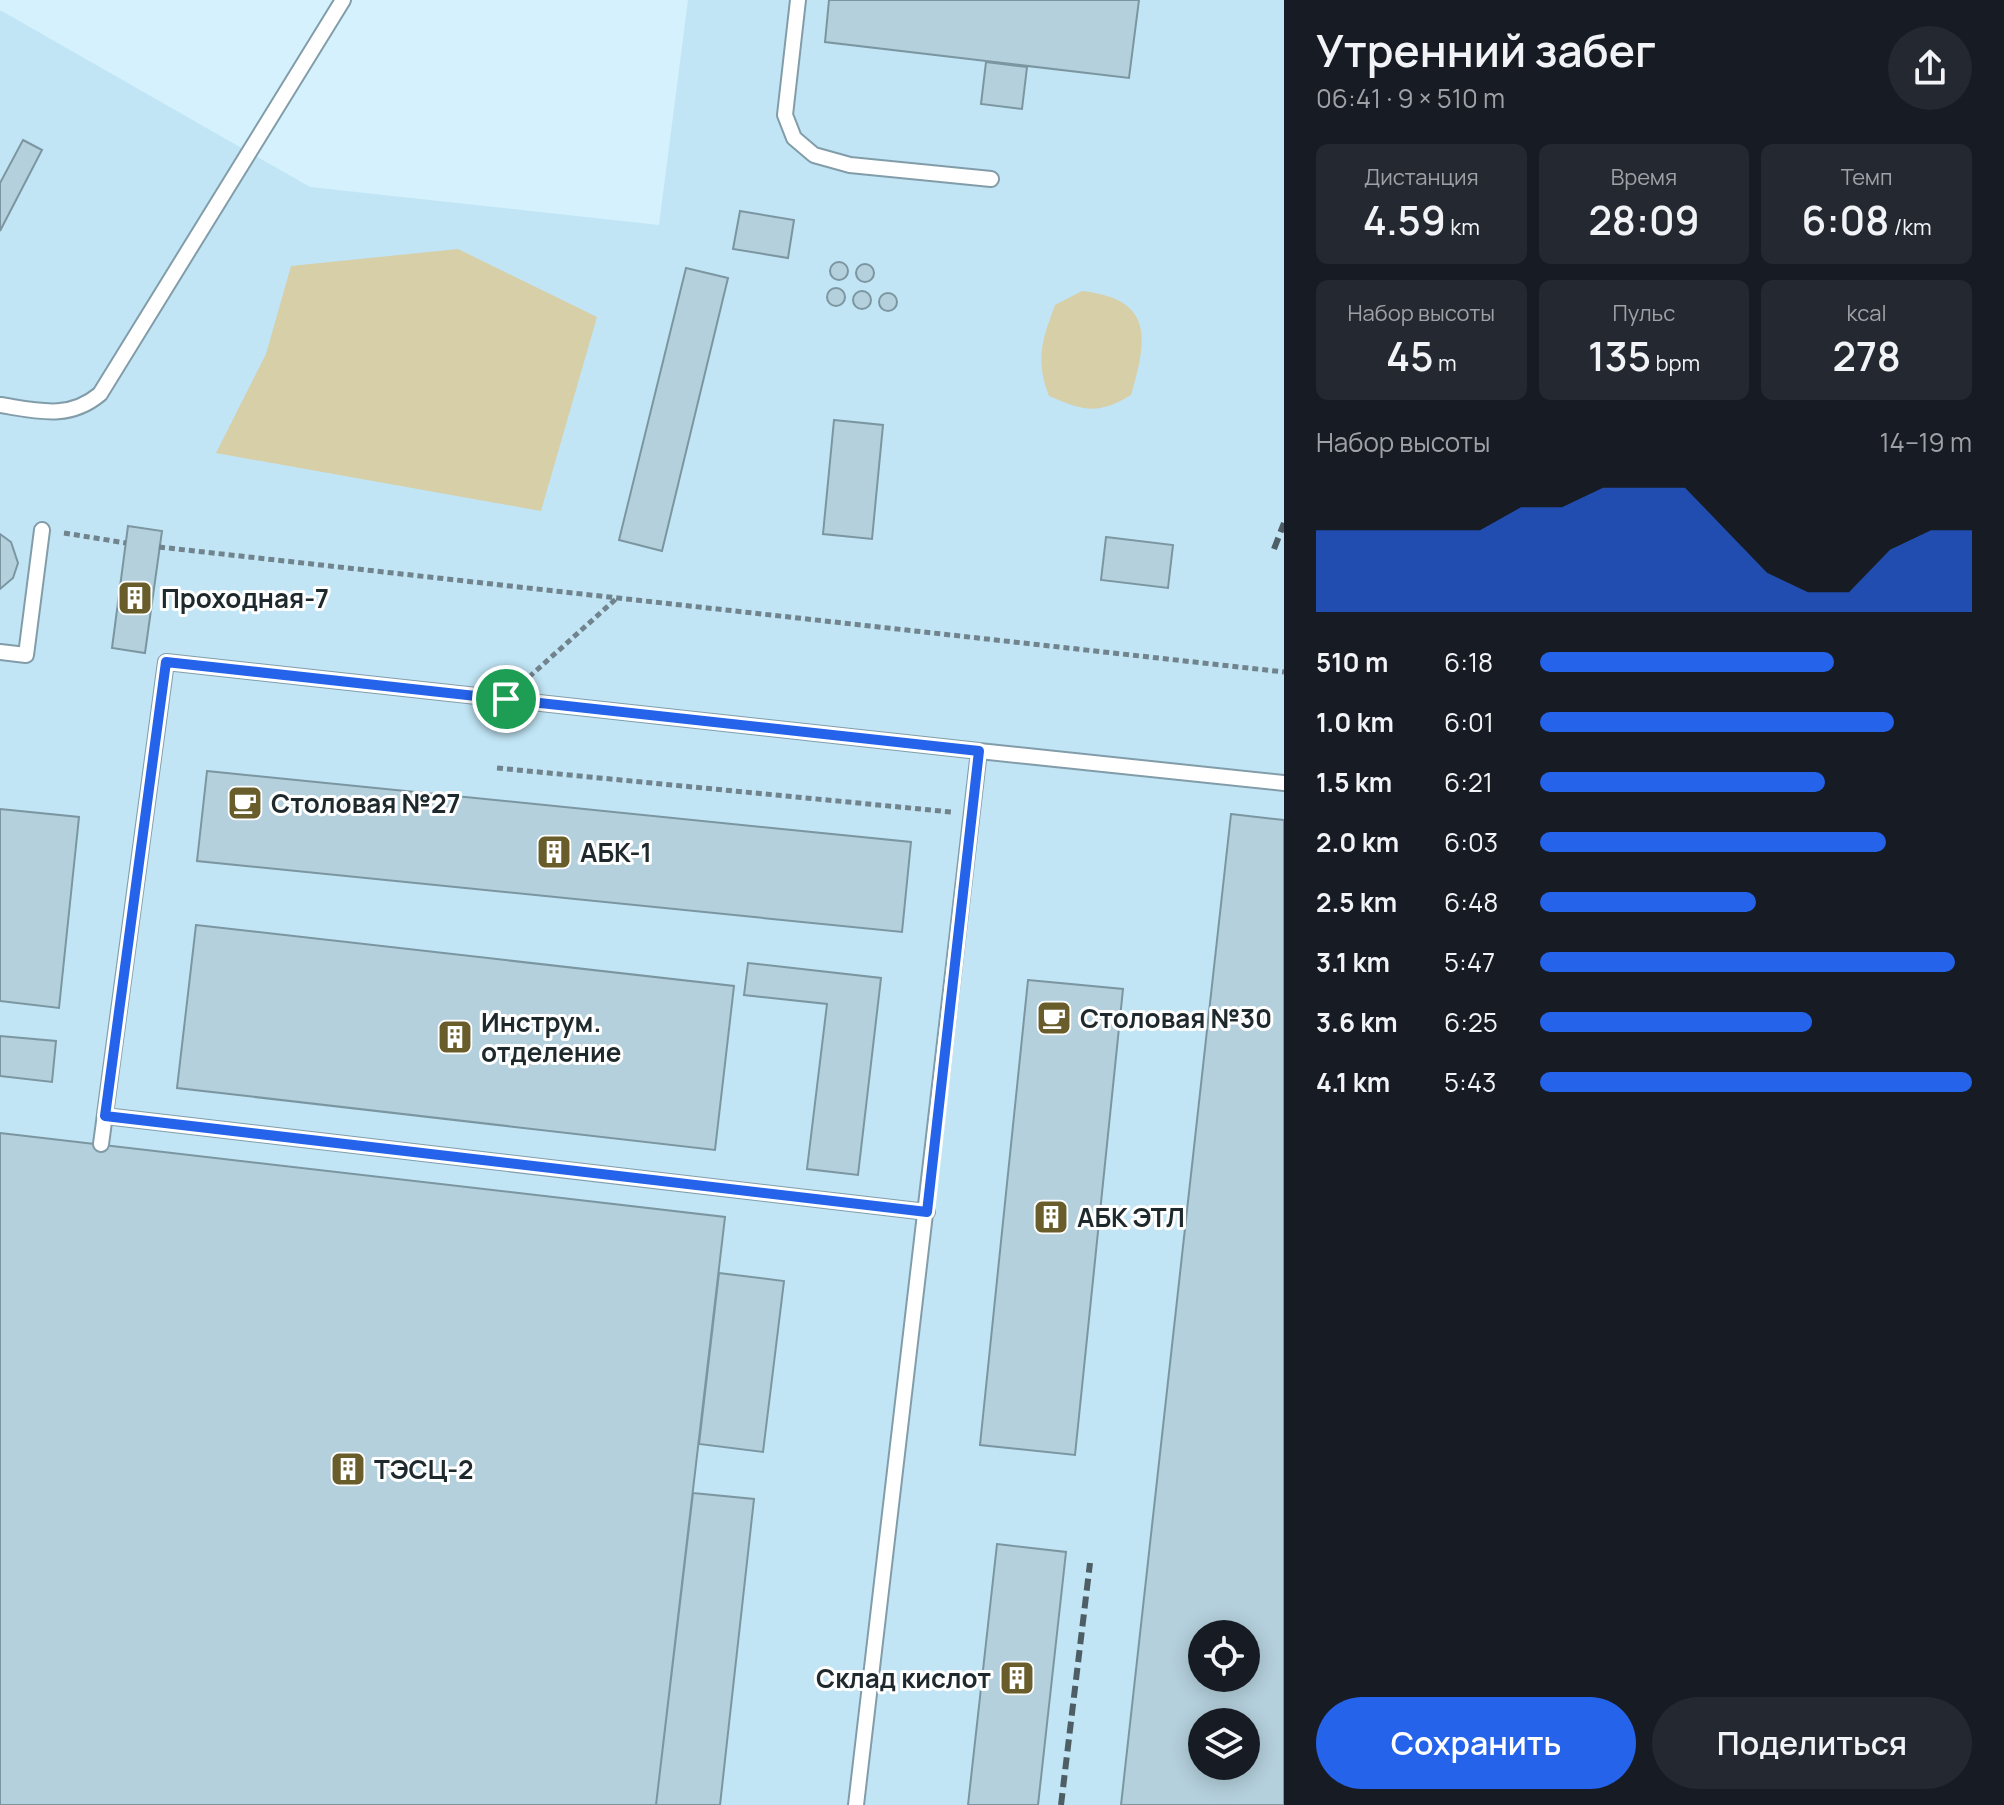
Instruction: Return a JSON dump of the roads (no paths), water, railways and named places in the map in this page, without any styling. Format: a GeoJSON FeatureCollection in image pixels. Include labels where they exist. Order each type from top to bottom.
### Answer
{"type":"FeatureCollection","features":[{"type":"Feature","properties":{"kind":"lane"},"geometry":{"type":"LineString","coordinates":[[0,405],[69,413],[86,406],[100,394],[343,0]]}},
{"type":"Feature","properties":{"kind":"lane"},"geometry":{"type":"LineString","coordinates":[[798,0],[785,115],[794,138],[814,155],[850,165],[991,179]]}},
{"type":"Feature","properties":{"kind":"lane"},"geometry":{"type":"LineString","coordinates":[[0,652],[26,655],[42,530]]}},
{"type":"Feature","properties":{"kind":"lane"},"geometry":{"type":"LineString","coordinates":[[101,1144],[166,662],[1284,783]]}},
{"type":"Feature","properties":{"kind":"lane"},"geometry":{"type":"LineString","coordinates":[[856,1805],[979,751]]}},
{"type":"Feature","properties":{"kind":"lane"},"geometry":{"type":"LineString","coordinates":[[105,1116],[927,1212]]}},
{"type":"Feature","properties":{"kind":"railway"},"geometry":{"type":"LineString","coordinates":[[1274,549],[1284,523]]}},
{"type":"Feature","properties":{"kind":"railway"},"geometry":{"type":"LineString","coordinates":[[1061,1805],[1090,1563]]}},
{"type":"Feature","properties":{"kind":"place","name":"Проходная-7"},"geometry":{"type":"Point","coordinates":[135,598]}},
{"type":"Feature","properties":{"kind":"place","name":"Столовая №27"},"geometry":{"type":"Point","coordinates":[245,803]}},
{"type":"Feature","properties":{"kind":"place","name":"АБК-1"},"geometry":{"type":"Point","coordinates":[554,852]}},
{"type":"Feature","properties":{"kind":"place","name":"Столовая №30"},"geometry":{"type":"Point","coordinates":[1054,1018]}},
{"type":"Feature","properties":{"kind":"place","name":"Инструм. отделение"},"geometry":{"type":"Point","coordinates":[455,1037]}},
{"type":"Feature","properties":{"kind":"place","name":"АБК ЭТЛ"},"geometry":{"type":"Point","coordinates":[1051,1217]}},
{"type":"Feature","properties":{"kind":"place","name":"ТЭСЦ-2"},"geometry":{"type":"Point","coordinates":[348,1469]}},
{"type":"Feature","properties":{"kind":"place","name":"Склад кислот"},"geometry":{"type":"Point","coordinates":[1017,1678]}}]}
